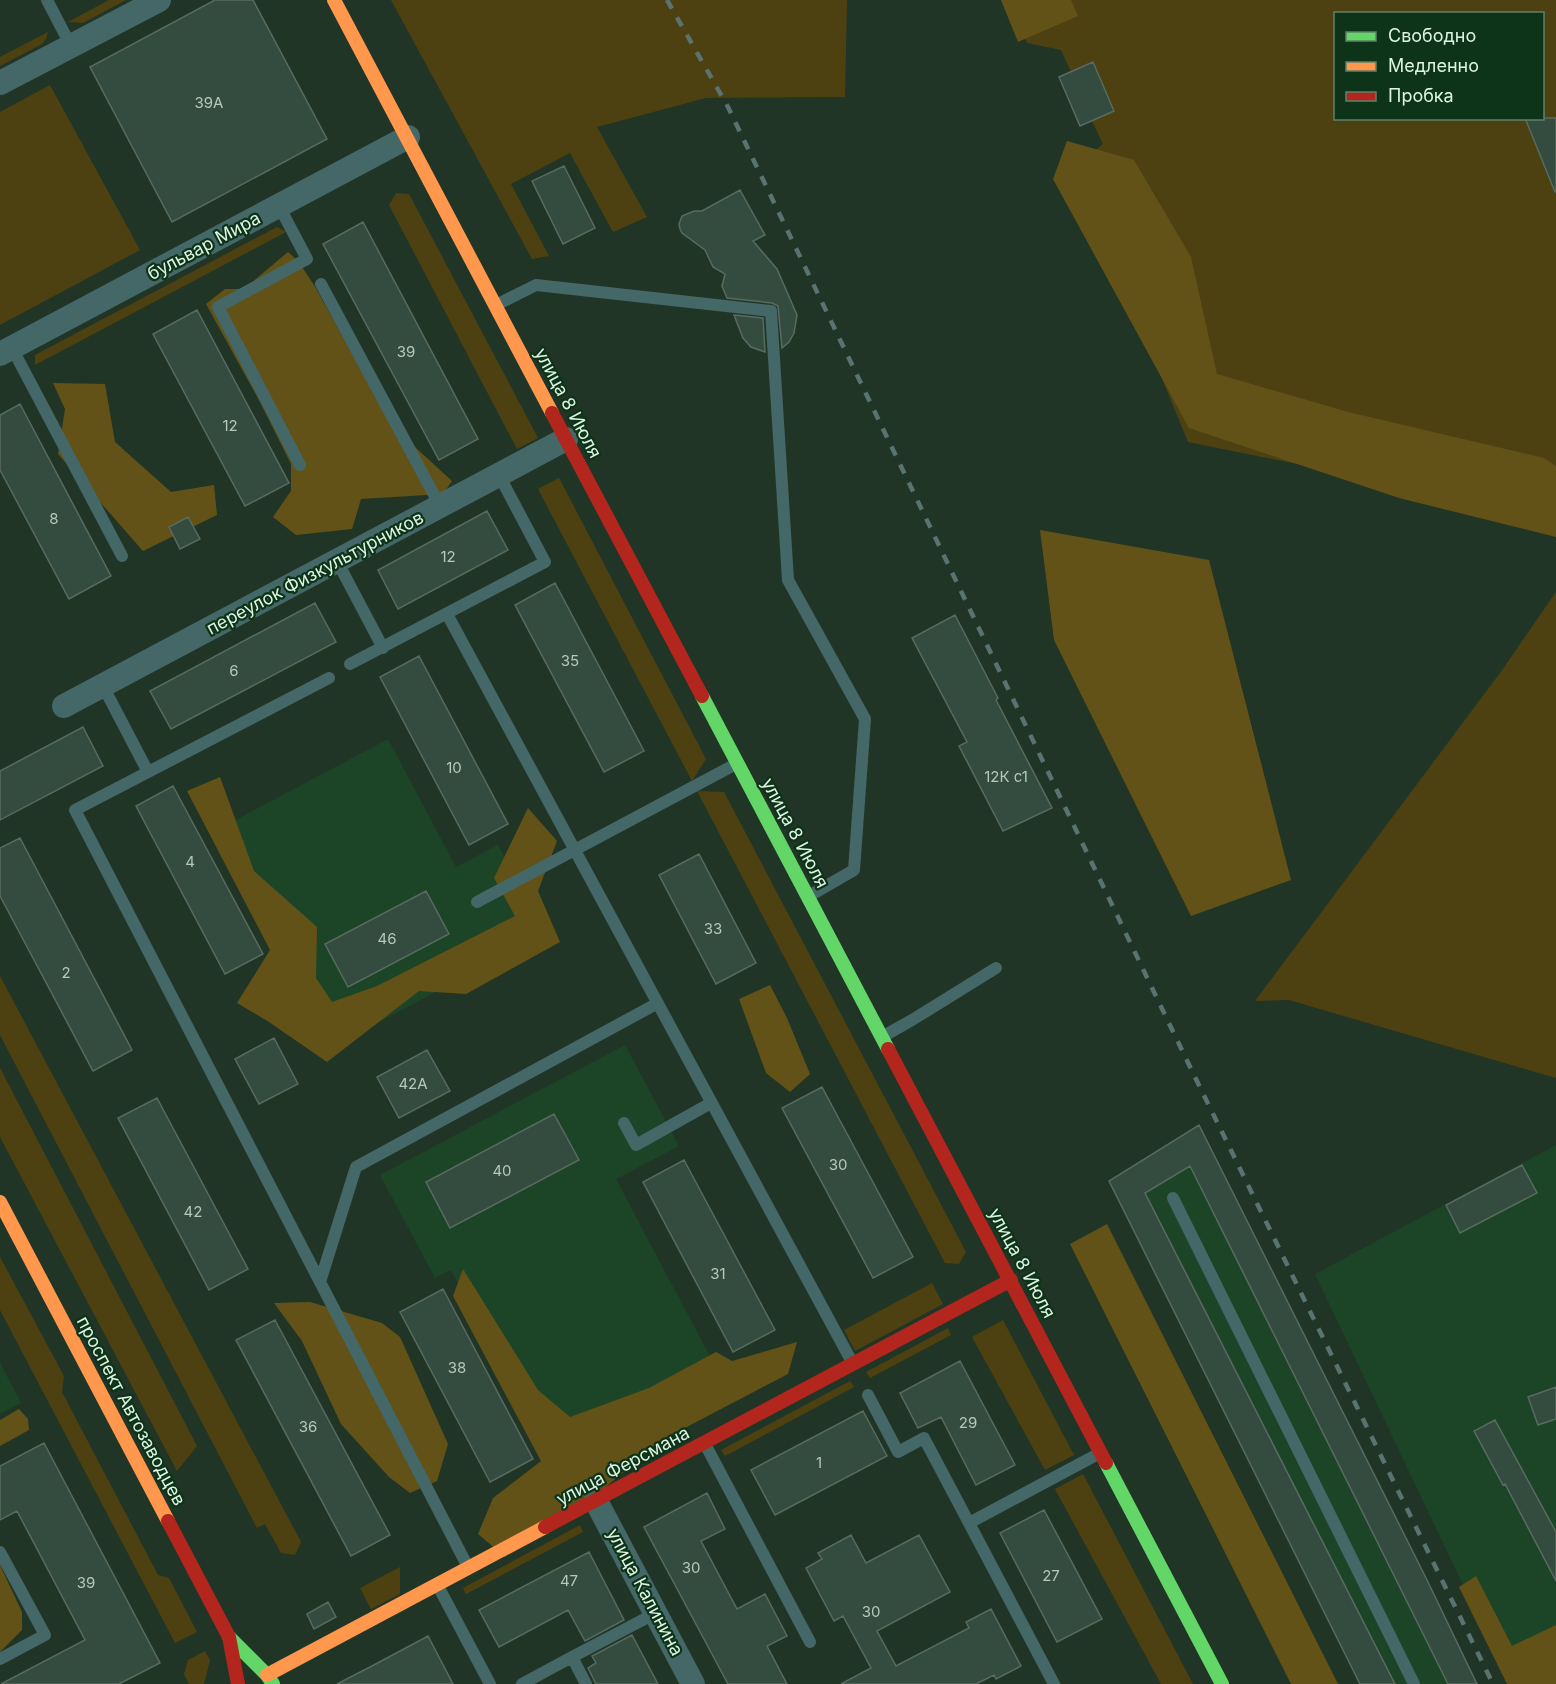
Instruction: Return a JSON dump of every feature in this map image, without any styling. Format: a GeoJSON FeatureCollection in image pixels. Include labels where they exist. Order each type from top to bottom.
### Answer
{"type":"FeatureCollection","features":[{"type":"Feature","properties":{"kind":"main road","name":"улица 8 Июля"},"geometry":{"type":"LineString","coordinates":[[334,0],[1011,1280],[1222,1684]]}},
{"type":"Feature","properties":{"kind":"main road","name":"проспект Автозаводцев"},"geometry":{"type":"LineString","coordinates":[[0,1202],[229,1637],[270,1680]]}},
{"type":"Feature","properties":{"kind":"main road","name":"улица Ферсмана"},"geometry":{"type":"LineString","coordinates":[[252,1684],[270,1680],[437,1585],[1011,1280]]}},
{"type":"Feature","properties":{"kind":"main road","name":"проспект Автозаводцев"},"geometry":{"type":"LineString","coordinates":[[229,1637],[238,1684]]}},
{"type":"Feature","properties":{"kind":"street"},"geometry":{"type":"LineString","coordinates":[[0,83],[159,0]]}},
{"type":"Feature","properties":{"kind":"street","name":"бульвар Мира"},"geometry":{"type":"LineString","coordinates":[[6,351],[408,137]]}},
{"type":"Feature","properties":{"kind":"street","name":"переулок Физкультурников"},"geometry":{"type":"LineString","coordinates":[[64,706],[566,439]]}},
{"type":"Feature","properties":{"kind":"street","name":"улица Калинина"},"geometry":{"type":"LineString","coordinates":[[596,1501],[693,1684]]}},
{"type":"Feature","properties":{"kind":"lane"},"geometry":{"type":"LineString","coordinates":[[47,0],[71,46]]}},
{"type":"Feature","properties":{"kind":"lane"},"geometry":{"type":"LineString","coordinates":[[279,206],[307,259],[218,307],[300,465]]}},
{"type":"Feature","properties":{"kind":"lane"},"geometry":{"type":"LineString","coordinates":[[321,284],[440,506]]}},
{"type":"Feature","properties":{"kind":"lane"},"geometry":{"type":"LineString","coordinates":[[495,306],[536,285],[771,311],[788,580],[865,718],[854,870],[808,897]]}},
{"type":"Feature","properties":{"kind":"lane"},"geometry":{"type":"LineString","coordinates":[[6,351],[122,556]]}},
{"type":"Feature","properties":{"kind":"lane"},"geometry":{"type":"LineString","coordinates":[[350,664],[545,562],[499,475]]}},
{"type":"Feature","properties":{"kind":"lane"},"geometry":{"type":"LineString","coordinates":[[337,561],[383,648]]}},
{"type":"Feature","properties":{"kind":"lane"},"geometry":{"type":"LineString","coordinates":[[447,614],[853,1364]]}},
{"type":"Feature","properties":{"kind":"lane"},"geometry":{"type":"LineString","coordinates":[[329,678],[75,810],[469,1568]]}},
{"type":"Feature","properties":{"kind":"lane"},"geometry":{"type":"LineString","coordinates":[[103,686],[148,772]]}},
{"type":"Feature","properties":{"kind":"lane"},"geometry":{"type":"LineString","coordinates":[[477,902],[737,764]]}},
{"type":"Feature","properties":{"kind":"lane"},"geometry":{"type":"LineString","coordinates":[[882,1037],[996,968]]}},
{"type":"Feature","properties":{"kind":"lane"},"geometry":{"type":"LineString","coordinates":[[320,1282],[356,1167],[658,1003]]}},
{"type":"Feature","properties":{"kind":"lane"},"geometry":{"type":"LineString","coordinates":[[624,1123],[636,1145],[711,1103]]}},
{"type":"Feature","properties":{"kind":"lane"},"geometry":{"type":"LineString","coordinates":[[1173,1198],[1414,1684]]}},
{"type":"Feature","properties":{"kind":"lane"},"geometry":{"type":"LineString","coordinates":[[868,1395],[898,1452],[924,1438],[1054,1684]]}},
{"type":"Feature","properties":{"kind":"lane"},"geometry":{"type":"LineString","coordinates":[[705,1443],[810,1642]]}},
{"type":"Feature","properties":{"kind":"lane"},"geometry":{"type":"LineString","coordinates":[[969,1523],[1101,1453]]}},
{"type":"Feature","properties":{"kind":"lane"},"geometry":{"type":"LineString","coordinates":[[0,1552],[45,1635],[0,1659]]}},
{"type":"Feature","properties":{"kind":"lane"},"geometry":{"type":"LineString","coordinates":[[437,1585],[490,1684]]}},
{"type":"Feature","properties":{"kind":"lane"},"geometry":{"type":"LineString","coordinates":[[523,1684],[656,1613]]}},
{"type":"Feature","properties":{"kind":"lane"},"geometry":{"type":"LineString","coordinates":[[572,1657],[586,1684]]}},
{"type":"Feature","properties":{"kind":"shaded area"},"geometry":{"type":"Polygon","coordinates":[[[109,0],[126,0],[83,23],[68,22],[109,0]]]}},
{"type":"Feature","properties":{"kind":"shaded area"},"geometry":{"type":"Polygon","coordinates":[[[391,0],[847,0],[845,97],[706,98],[597,127],[647,217],[613,232],[570,153],[511,184],[549,256],[532,259],[391,0]]]}},
{"type":"Feature","properties":{"kind":"shaded area"},"geometry":{"type":"Polygon","coordinates":[[[1001,0],[1071,0],[1078,16],[1018,42],[1001,0]]]}},
{"type":"Feature","properties":{"kind":"shaded area"},"geometry":{"type":"Polygon","coordinates":[[[1010,0],[1556,0],[1556,516],[1188,442],[1075,167],[1103,144],[1092,121],[1080,126],[1059,77],[1071,72],[1061,50],[1027,43],[1010,0]]]}},
{"type":"Feature","properties":{"kind":"shaded area"},"geometry":{"type":"Polygon","coordinates":[[[48,32],[42,44],[0,66],[0,57],[48,32]]]}},
{"type":"Feature","properties":{"kind":"shaded area"},"geometry":{"type":"Polygon","coordinates":[[[50,85],[140,250],[0,325],[0,112],[50,85]]]}},
{"type":"Feature","properties":{"kind":"shaded area"},"geometry":{"type":"Polygon","coordinates":[[[1067,141],[1134,160],[1191,257],[1217,374],[1348,412],[1544,458],[1556,466],[1556,537],[1399,498],[1189,428],[1053,179],[1067,141]]]}},
{"type":"Feature","properties":{"kind":"shaded area"},"geometry":{"type":"Polygon","coordinates":[[[396,193],[409,194],[538,438],[517,449],[389,205],[396,193]]]}},
{"type":"Feature","properties":{"kind":"shaded area"},"geometry":{"type":"Polygon","coordinates":[[[277,227],[286,232],[35,365],[35,355],[277,227]]]}},
{"type":"Feature","properties":{"kind":"shaded area"},"geometry":{"type":"Polygon","coordinates":[[[288,252],[298,261],[314,285],[393,427],[452,481],[443,494],[361,499],[352,529],[296,535],[273,517],[291,491],[291,464],[206,304],[225,289],[244,289],[288,252]]]}},
{"type":"Feature","properties":{"kind":"shaded area"},"geometry":{"type":"Polygon","coordinates":[[[53,383],[105,384],[115,442],[171,492],[214,485],[217,515],[143,551],[58,454],[65,409],[53,383]]]}},
{"type":"Feature","properties":{"kind":"shaded area"},"geometry":{"type":"Polygon","coordinates":[[[559,478],[706,759],[692,781],[538,489],[559,478]]]}},
{"type":"Feature","properties":{"kind":"shaded area"},"geometry":{"type":"Polygon","coordinates":[[[1040,530],[1209,560],[1291,880],[1191,916],[1054,640],[1040,530]]]}},
{"type":"Feature","properties":{"kind":"shaded area"},"geometry":{"type":"Polygon","coordinates":[[[1556,592],[1556,1078],[1289,1000],[1255,1001],[1500,673],[1556,592]]]}},
{"type":"Feature","properties":{"kind":"shaded area"},"geometry":{"type":"Polygon","coordinates":[[[388,739],[456,867],[498,845],[545,934],[334,1046],[219,829],[388,739]]]}},
{"type":"Feature","properties":{"kind":"shaded area"},"geometry":{"type":"Polygon","coordinates":[[[220,777],[254,871],[317,927],[316,978],[332,1002],[377,986],[515,916],[494,878],[528,808],[557,841],[538,891],[560,942],[466,994],[419,991],[327,1062],[237,1003],[270,950],[187,791],[220,777]]]}},
{"type":"Feature","properties":{"kind":"shaded area"},"geometry":{"type":"Polygon","coordinates":[[[697,791],[724,792],[966,1252],[959,1264],[945,1263],[697,791]]]}},
{"type":"Feature","properties":{"kind":"shaded area"},"geometry":{"type":"Polygon","coordinates":[[[0,976],[301,1542],[295,1555],[281,1553],[265,1524],[257,1528],[0,1035],[0,976]]]}},
{"type":"Feature","properties":{"kind":"shaded area"},"geometry":{"type":"Polygon","coordinates":[[[770,985],[787,1018],[810,1074],[790,1092],[766,1073],[739,999],[770,985]]]}},
{"type":"Feature","properties":{"kind":"shaded area"},"geometry":{"type":"Polygon","coordinates":[[[625,1045],[679,1146],[616,1179],[714,1364],[548,1452],[451,1270],[435,1278],[380,1175],[625,1045]]]}},
{"type":"Feature","properties":{"kind":"shaded area"},"geometry":{"type":"Polygon","coordinates":[[[0,1068],[197,1446],[177,1471],[0,1137],[0,1068]]]}},
{"type":"Feature","properties":{"kind":"shaded area"},"geometry":{"type":"Polygon","coordinates":[[[1199,1125],[1477,1684],[1360,1684],[1109,1181],[1199,1125]]]}},
{"type":"Feature","properties":{"kind":"shaded area"},"geometry":{"type":"Polygon","coordinates":[[[1556,1145],[1556,1684],[1514,1684],[1463,1585],[1315,1274],[1556,1145]]]}},
{"type":"Feature","properties":{"kind":"shaded area"},"geometry":{"type":"Polygon","coordinates":[[[1107,1224],[1338,1684],[1291,1684],[1070,1244],[1107,1224]]]}},
{"type":"Feature","properties":{"kind":"shaded area"},"geometry":{"type":"Polygon","coordinates":[[[0,1257],[64,1376],[62,1392],[158,1575],[169,1578],[197,1632],[175,1643],[0,1310],[0,1257]]]}},
{"type":"Feature","properties":{"kind":"shaded area"},"geometry":{"type":"Polygon","coordinates":[[[463,1269],[538,1390],[570,1417],[649,1388],[716,1352],[732,1361],[797,1342],[788,1374],[660,1441],[607,1486],[505,1557],[478,1534],[493,1498],[541,1461],[453,1296],[463,1269]]]}},
{"type":"Feature","properties":{"kind":"shaded area"},"geometry":{"type":"Polygon","coordinates":[[[932,1283],[943,1304],[855,1351],[844,1330],[932,1283]]]}},
{"type":"Feature","properties":{"kind":"shaded area"},"geometry":{"type":"Polygon","coordinates":[[[310,1302],[382,1323],[400,1337],[448,1444],[437,1481],[410,1493],[389,1477],[341,1424],[302,1341],[274,1303],[310,1302]]]}},
{"type":"Feature","properties":{"kind":"shaded area"},"geometry":{"type":"Polygon","coordinates":[[[1003,1320],[1074,1455],[1045,1470],[972,1337],[1003,1320]]]}},
{"type":"Feature","properties":{"kind":"shaded area"},"geometry":{"type":"Polygon","coordinates":[[[948,1328],[951,1335],[870,1378],[866,1372],[948,1328]]]}},
{"type":"Feature","properties":{"kind":"shaded area"},"geometry":{"type":"Polygon","coordinates":[[[0,1363],[21,1403],[0,1414],[0,1363]]]}},
{"type":"Feature","properties":{"kind":"shaded area"},"geometry":{"type":"Polygon","coordinates":[[[850,1381],[854,1387],[725,1456],[721,1450],[850,1381]]]}},
{"type":"Feature","properties":{"kind":"shaded area"},"geometry":{"type":"Polygon","coordinates":[[[19,1409],[28,1419],[29,1430],[0,1446],[0,1420],[19,1409]]]}},
{"type":"Feature","properties":{"kind":"shaded area"},"geometry":{"type":"Polygon","coordinates":[[[1083,1474],[1193,1684],[1161,1684],[1055,1489],[1083,1474]]]}},
{"type":"Feature","properties":{"kind":"shaded area"},"geometry":{"type":"Polygon","coordinates":[[[580,1525],[583,1532],[466,1594],[463,1588],[580,1525]]]}},
{"type":"Feature","properties":{"kind":"shaded area"},"geometry":{"type":"Polygon","coordinates":[[[0,1565],[22,1612],[22,1630],[0,1652],[0,1565]]]}},
{"type":"Feature","properties":{"kind":"shaded area"},"geometry":{"type":"Polygon","coordinates":[[[400,1567],[400,1594],[371,1609],[360,1588],[400,1567]]]}},
{"type":"Feature","properties":{"kind":"shaded area"},"geometry":{"type":"Polygon","coordinates":[[[1476,1576],[1512,1646],[1556,1625],[1556,1684],[1507,1684],[1459,1587],[1476,1576]]]}},
{"type":"Feature","properties":{"kind":"shaded area"},"geometry":{"type":"Polygon","coordinates":[[[205,1651],[210,1660],[204,1684],[189,1684],[184,1674],[188,1660],[205,1651]]]}},
{"type":"Feature","properties":{"kind":"building"},"geometry":{"type":"Polygon","coordinates":[[[215,0],[253,0],[327,139],[172,222],[90,67],[215,0]]]}},
{"type":"Feature","properties":{"kind":"building"},"geometry":{"type":"Polygon","coordinates":[[[1093,62],[1114,111],[1080,126],[1059,77],[1093,62]]]}},
{"type":"Feature","properties":{"kind":"building"},"geometry":{"type":"Polygon","coordinates":[[[1556,118],[1555,192],[1526,120],[1556,118]]]}},
{"type":"Feature","properties":{"kind":"building"},"geometry":{"type":"Polygon","coordinates":[[[564,166],[595,228],[563,244],[532,181],[564,166]]]}},
{"type":"Feature","properties":{"kind":"building"},"geometry":{"type":"Polygon","coordinates":[[[740,190],[765,235],[753,241],[777,269],[797,315],[794,333],[782,348],[778,306],[772,303],[727,298],[722,286],[725,274],[713,267],[705,250],[680,229],[682,216],[694,211],[702,211],[740,190]]]}},
{"type":"Feature","properties":{"kind":"building"},"geometry":{"type":"Polygon","coordinates":[[[363,222],[478,439],[439,460],[323,244],[363,222]]]}},
{"type":"Feature","properties":{"kind":"building"},"geometry":{"type":"Polygon","coordinates":[[[197,310],[289,483],[245,506],[153,334],[197,310]]]}},
{"type":"Feature","properties":{"kind":"building"},"geometry":{"type":"Polygon","coordinates":[[[734,315],[763,318],[765,352],[751,347],[743,338],[734,315]]]}},
{"type":"Feature","properties":{"kind":"building"},"geometry":{"type":"Polygon","coordinates":[[[20,404],[111,576],[69,599],[0,470],[0,415],[20,404]]]}},
{"type":"Feature","properties":{"kind":"building"},"geometry":{"type":"Polygon","coordinates":[[[487,511],[508,550],[398,609],[378,570],[487,511]]]}},
{"type":"Feature","properties":{"kind":"building"},"geometry":{"type":"Polygon","coordinates":[[[188,517],[200,539],[180,549],[169,527],[188,517]]]}},
{"type":"Feature","properties":{"kind":"building"},"geometry":{"type":"Polygon","coordinates":[[[555,583],[644,751],[604,772],[515,605],[555,583]]]}},
{"type":"Feature","properties":{"kind":"building"},"geometry":{"type":"Polygon","coordinates":[[[315,603],[336,642],[171,729],[150,691],[315,603]]]}},
{"type":"Feature","properties":{"kind":"building"},"geometry":{"type":"Polygon","coordinates":[[[955,615],[1052,808],[1003,831],[959,746],[967,742],[912,638],[955,615]]]}},
{"type":"Feature","properties":{"kind":"building"},"geometry":{"type":"Polygon","coordinates":[[[419,656],[508,824],[469,845],[380,677],[419,656]]]}},
{"type":"Feature","properties":{"kind":"building"},"geometry":{"type":"Polygon","coordinates":[[[83,727],[103,766],[0,820],[0,771],[83,727]]]}},
{"type":"Feature","properties":{"kind":"building"},"geometry":{"type":"Polygon","coordinates":[[[173,786],[263,954],[225,974],[136,806],[173,786]]]}},
{"type":"Feature","properties":{"kind":"building"},"geometry":{"type":"Polygon","coordinates":[[[20,838],[132,1050],[93,1071],[0,896],[0,848],[20,838]]]}},
{"type":"Feature","properties":{"kind":"building"},"geometry":{"type":"Polygon","coordinates":[[[699,854],[756,963],[716,984],[659,875],[699,854]]]}},
{"type":"Feature","properties":{"kind":"building"},"geometry":{"type":"Polygon","coordinates":[[[426,891],[449,934],[348,987],[325,944],[426,891]]]}},
{"type":"Feature","properties":{"kind":"building"},"geometry":{"type":"Polygon","coordinates":[[[274,1038],[298,1084],[259,1104],[235,1059],[274,1038]]]}},
{"type":"Feature","properties":{"kind":"building"},"geometry":{"type":"Polygon","coordinates":[[[427,1050],[450,1091],[399,1118],[377,1077],[427,1050]]]}},
{"type":"Feature","properties":{"kind":"building"},"geometry":{"type":"Polygon","coordinates":[[[822,1087],[913,1257],[873,1278],[782,1108],[822,1087]]]}},
{"type":"Feature","properties":{"kind":"building"},"geometry":{"type":"Polygon","coordinates":[[[157,1098],[248,1269],[209,1290],[118,1118],[157,1098]]]}},
{"type":"Feature","properties":{"kind":"building"},"geometry":{"type":"Polygon","coordinates":[[[554,1114],[579,1160],[450,1228],[426,1182],[554,1114]]]}},
{"type":"Feature","properties":{"kind":"building"},"geometry":{"type":"Polygon","coordinates":[[[1199,1125],[1477,1684],[1448,1684],[1190,1166],[1145,1193],[1395,1684],[1360,1684],[1109,1181],[1199,1125]]]}},
{"type":"Feature","properties":{"kind":"building"},"geometry":{"type":"Polygon","coordinates":[[[684,1160],[775,1330],[733,1352],[643,1182],[684,1160]]]}},
{"type":"Feature","properties":{"kind":"building"},"geometry":{"type":"Polygon","coordinates":[[[1522,1165],[1537,1193],[1460,1233],[1446,1205],[1522,1165]]]}},
{"type":"Feature","properties":{"kind":"building"},"geometry":{"type":"Polygon","coordinates":[[[443,1289],[533,1459],[490,1482],[400,1312],[443,1289]]]}},
{"type":"Feature","properties":{"kind":"building"},"geometry":{"type":"Polygon","coordinates":[[[275,1320],[390,1535],[351,1556],[236,1340],[275,1320]]]}},
{"type":"Feature","properties":{"kind":"building"},"geometry":{"type":"Polygon","coordinates":[[[960,1361],[1015,1465],[976,1485],[941,1417],[918,1428],[900,1393],[960,1361]]]}},
{"type":"Feature","properties":{"kind":"building"},"geometry":{"type":"Polygon","coordinates":[[[1556,1387],[1556,1419],[1538,1425],[1528,1397],[1556,1387]]]}},
{"type":"Feature","properties":{"kind":"building"},"geometry":{"type":"Polygon","coordinates":[[[863,1411],[887,1456],[775,1515],[751,1470],[863,1411]]]}},
{"type":"Feature","properties":{"kind":"building"},"geometry":{"type":"Polygon","coordinates":[[[1495,1420],[1556,1532],[1556,1581],[1474,1431],[1495,1420]]]}},
{"type":"Feature","properties":{"kind":"building"},"geometry":{"type":"Polygon","coordinates":[[[44,1443],[160,1663],[119,1684],[1,1684],[85,1640],[17,1511],[0,1520],[0,1466],[44,1443]]]}},
{"type":"Feature","properties":{"kind":"building"},"geometry":{"type":"Polygon","coordinates":[[[707,1493],[725,1529],[701,1541],[737,1609],[765,1594],[787,1636],[767,1646],[787,1684],[728,1684],[644,1527],[707,1493]]]}},
{"type":"Feature","properties":{"kind":"building"},"geometry":{"type":"Polygon","coordinates":[[[1044,1510],[1102,1619],[1057,1642],[1000,1533],[1044,1510]]]}},
{"type":"Feature","properties":{"kind":"building"},"geometry":{"type":"Polygon","coordinates":[[[851,1535],[866,1563],[919,1535],[950,1592],[877,1631],[896,1666],[969,1628],[966,1622],[991,1609],[1021,1666],[996,1679],[994,1675],[976,1684],[841,1684],[871,1668],[843,1616],[834,1621],[806,1568],[822,1559],[818,1553],[851,1535]]]}},
{"type":"Feature","properties":{"kind":"building"},"geometry":{"type":"Polygon","coordinates":[[[589,1552],[624,1620],[585,1641],[568,1610],[499,1647],[479,1610],[589,1552]]]}},
{"type":"Feature","properties":{"kind":"building"},"geometry":{"type":"Polygon","coordinates":[[[328,1602],[336,1617],[314,1629],[307,1614],[328,1602]]]}},
{"type":"Feature","properties":{"kind":"building"},"geometry":{"type":"Polygon","coordinates":[[[632,1635],[658,1684],[596,1684],[588,1668],[596,1663],[592,1656],[632,1635]]]}},
{"type":"Feature","properties":{"kind":"building"},"geometry":{"type":"Polygon","coordinates":[[[428,1636],[453,1684],[337,1684],[372,1666],[428,1636]]]}},
{"type":"Feature","properties":{"kind":"railway"},"geometry":{"type":"LineString","coordinates":[[667,0],[728,107],[1193,1073],[1493,1684]]}},
{"type":"Feature","properties":{"kind":"traffic: fast"},"geometry":{"type":"LineString","coordinates":[[702,696],[888,1049]]}},
{"type":"Feature","properties":{"kind":"traffic: fast"},"geometry":{"type":"LineString","coordinates":[[1106,1463],[1222,1684]]}},
{"type":"Feature","properties":{"kind":"traffic: fast"},"geometry":{"type":"LineString","coordinates":[[229,1637],[273,1684]]}},
{"type":"Feature","properties":{"kind":"traffic: slow"},"geometry":{"type":"LineString","coordinates":[[334,0],[552,413]]}},
{"type":"Feature","properties":{"kind":"traffic: slow"},"geometry":{"type":"LineString","coordinates":[[0,1202],[168,1521]]}},
{"type":"Feature","properties":{"kind":"traffic: slow"},"geometry":{"type":"LineString","coordinates":[[267,1675],[545,1527]]}},
{"type":"Feature","properties":{"kind":"traffic: jam"},"geometry":{"type":"LineString","coordinates":[[552,413],[702,696]]}},
{"type":"Feature","properties":{"kind":"traffic: jam"},"geometry":{"type":"LineString","coordinates":[[888,1049],[1106,1463]]}},
{"type":"Feature","properties":{"kind":"traffic: jam"},"geometry":{"type":"LineString","coordinates":[[545,1527],[1011,1280]]}},
{"type":"Feature","properties":{"kind":"traffic: jam"},"geometry":{"type":"LineString","coordinates":[[168,1521],[229,1637],[238,1684]]}}]}
